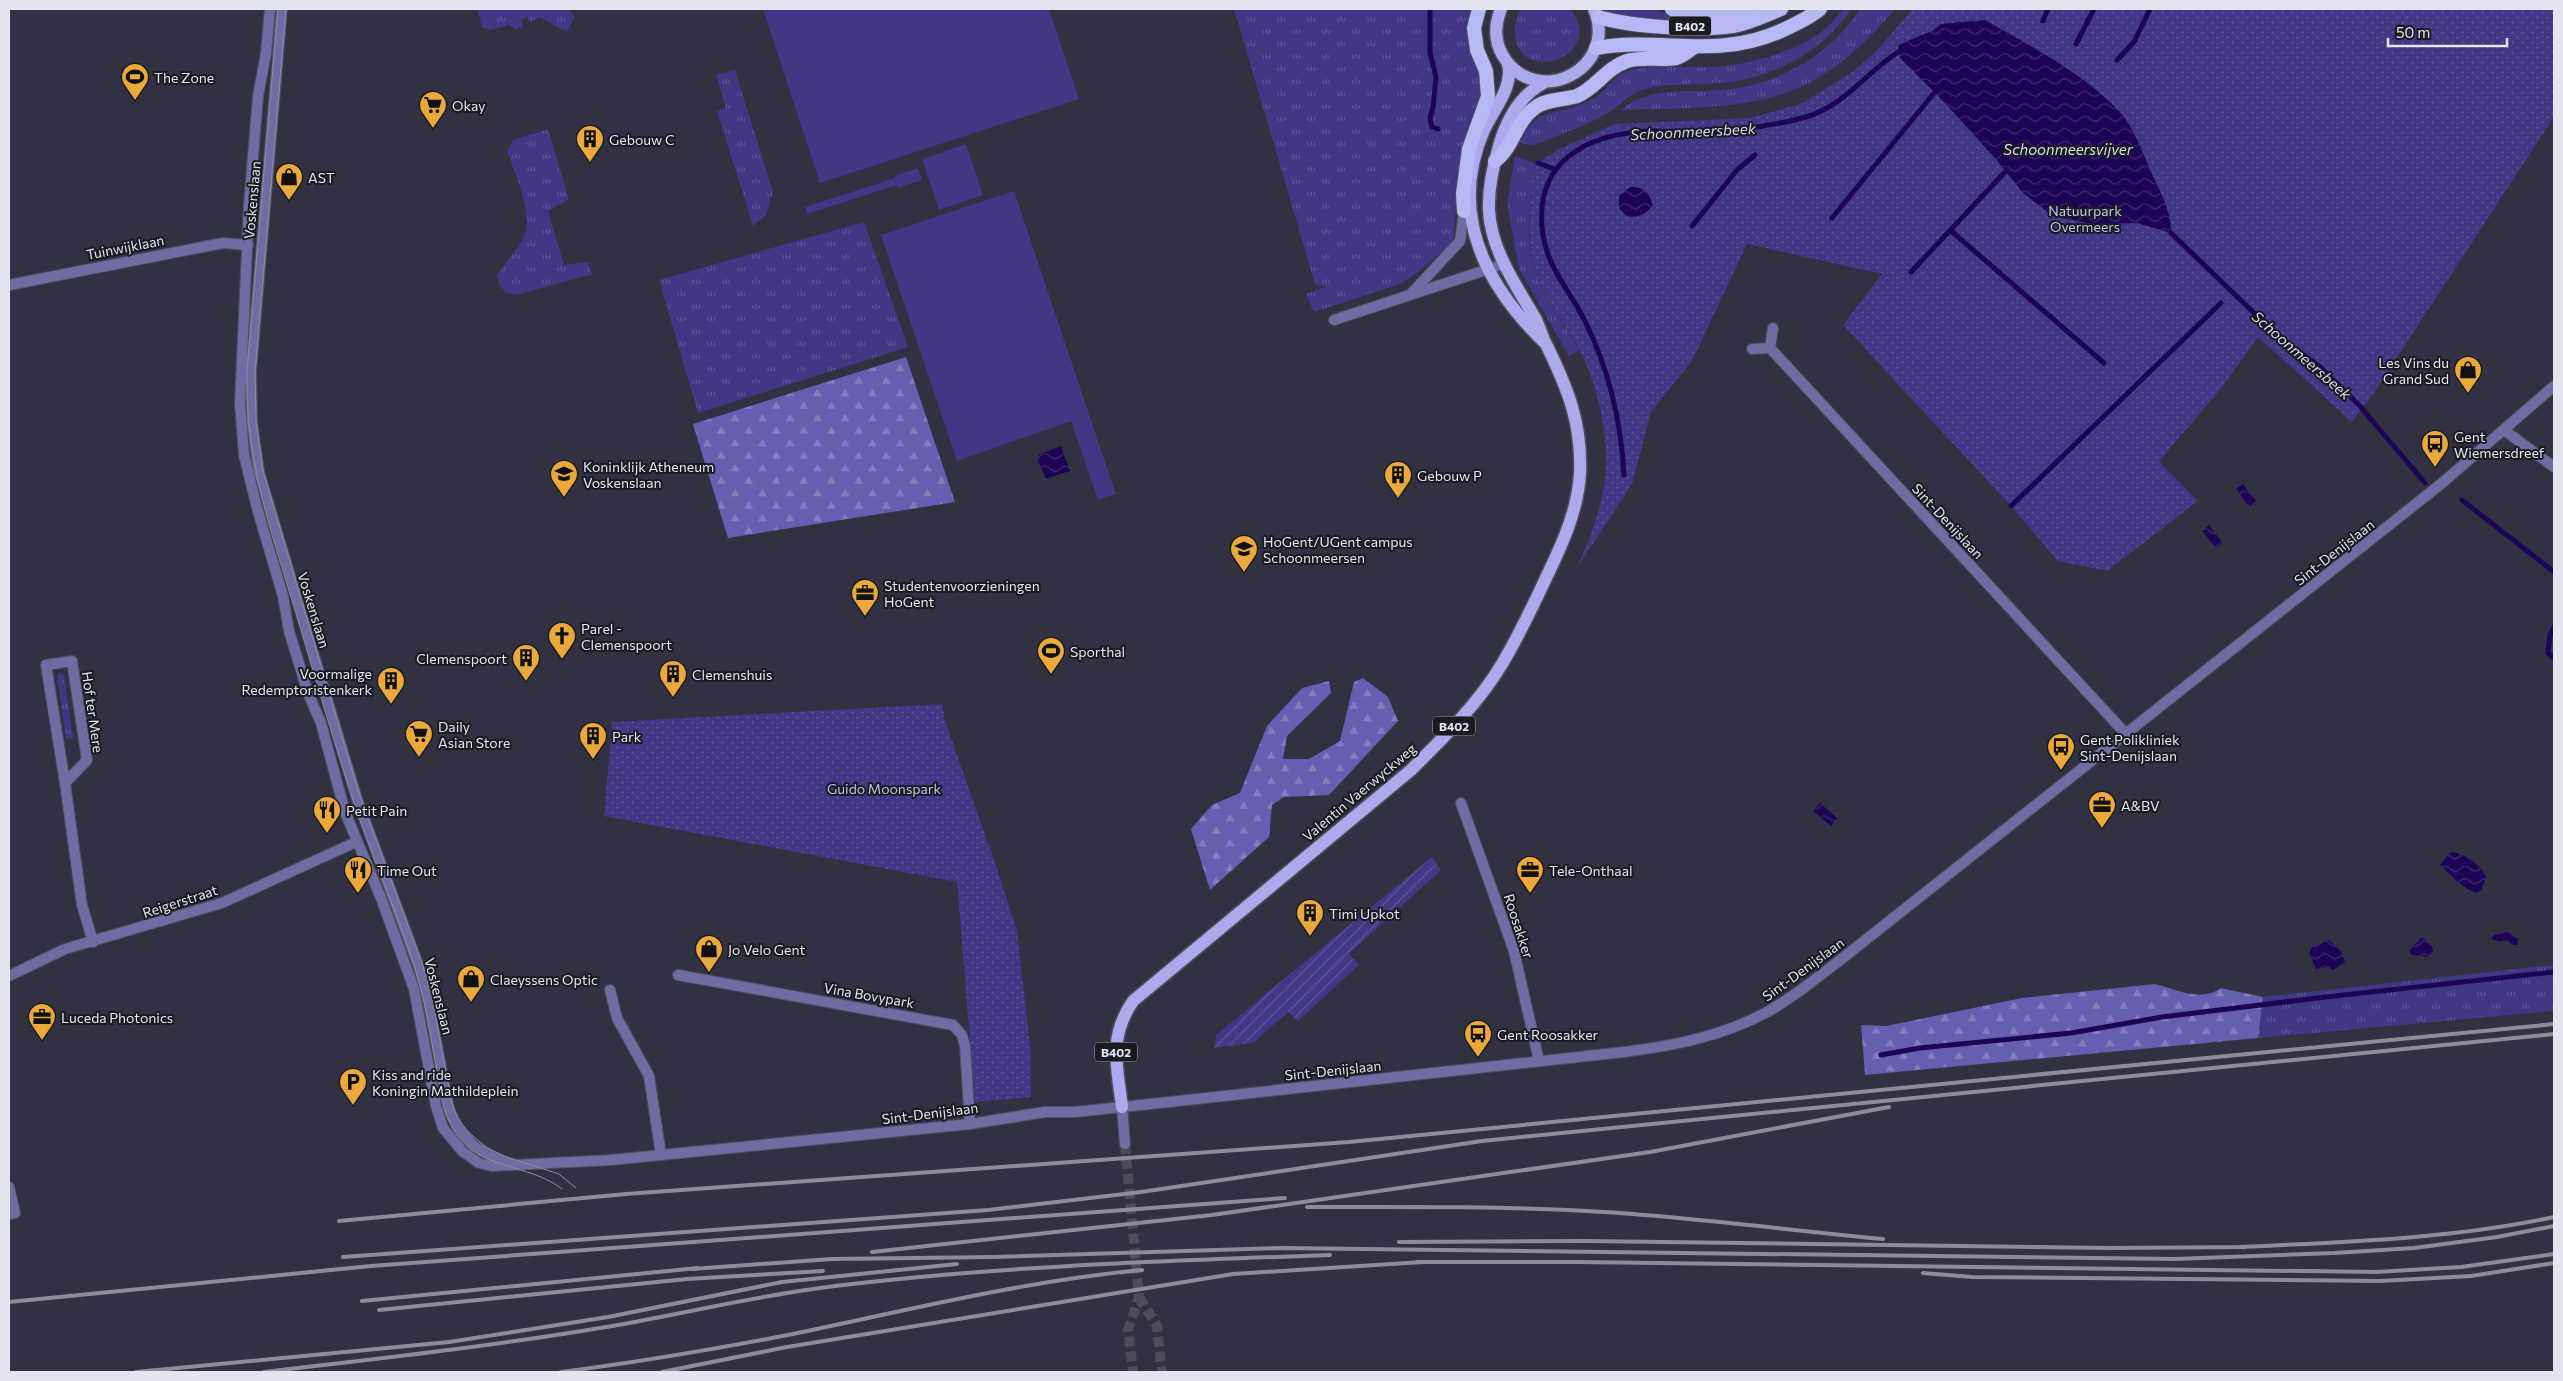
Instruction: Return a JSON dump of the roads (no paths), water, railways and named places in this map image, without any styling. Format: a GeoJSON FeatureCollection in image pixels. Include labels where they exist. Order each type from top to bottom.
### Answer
{"type":"FeatureCollection","features":[{"type":"Feature","properties":{"kind":"highway"},"geometry":{"type":"LineString","coordinates":[[1467,206],[1463,194],[1469,149],[1488,96],[1486,71],[1477,50],[1474,28],[1479,9]]}},
{"type":"Feature","properties":{"kind":"highway"},"geometry":{"type":"LineString","coordinates":[[1672,9],[1705,15],[1728,14],[1752,9]]}},
{"type":"Feature","properties":{"kind":"highway","name":"B402"},"geometry":{"type":"LineString","coordinates":[[1596,13],[1638,25],[1711,27],[1742,23],[1781,9]]}},
{"type":"Feature","properties":{"kind":"highway","name":"B402"},"geometry":{"type":"LineString","coordinates":[[1596,48],[1614,45],[1693,48],[1737,45],[1767,37],[1790,27],[1820,9]]}},
{"type":"Feature","properties":{"kind":"highway"},"geometry":{"type":"LineString","coordinates":[[1495,161],[1506,153],[1520,123],[1538,106],[1576,96],[1593,87],[1602,76],[1627,61],[1656,57],[1677,58],[1693,48]]}},
{"type":"Feature","properties":{"kind":"main road"},"geometry":{"type":"LineString","coordinates":[[1501,9],[1497,18],[1496,34],[1500,50],[1508,64],[1519,73],[1546,82]]}},
{"type":"Feature","properties":{"kind":"main road","name":"B402"},"geometry":{"type":"LineString","coordinates":[[1546,82],[1562,80],[1576,73],[1588,62],[1596,48],[1599,33],[1596,13]]}},
{"type":"Feature","properties":{"kind":"main road","name":"Valentin Vaerwyckweg"},"geometry":{"type":"LineString","coordinates":[[1508,64],[1511,73],[1484,130],[1478,148],[1467,206],[1479,251],[1497,288],[1530,328],[1546,344]]}},
{"type":"Feature","properties":{"kind":"main road","name":"Valentin Vaerwyckweg"},"geometry":{"type":"LineString","coordinates":[[1122,1107],[1116,1054],[1117,1034],[1122,1017],[1133,1001],[1410,770],[1472,706],[1514,643],[1558,554],[1569,524],[1580,474],[1578,430],[1570,396],[1541,329],[1504,264],[1491,229],[1489,212],[1489,192],[1502,136],[1520,99],[1531,89],[1546,82]]}},
{"type":"Feature","properties":{"kind":"street","name":"Voskenslaan"},"geometry":{"type":"LineString","coordinates":[[270,9],[266,53],[258,96],[248,245],[240,403],[244,455],[257,508],[283,596],[297,659],[321,723],[345,812],[381,898],[414,989],[436,1106],[443,1128],[452,1141]]}},
{"type":"Feature","properties":{"kind":"street","name":"Voskenslaan"},"geometry":{"type":"LineString","coordinates":[[282,9],[251,372],[252,422],[259,472],[357,799],[419,967],[429,1003],[449,1110],[458,1128],[474,1146],[493,1157],[520,1166]]}},
{"type":"Feature","properties":{"kind":"street","name":"Valentin Vaerwyckweg"},"geometry":{"type":"LineString","coordinates":[[1409,296],[1460,242],[1467,206]]}},
{"type":"Feature","properties":{"kind":"street","name":"Tuinwijklaan"},"geometry":{"type":"LineString","coordinates":[[9,285],[223,243],[248,245]]}},
{"type":"Feature","properties":{"kind":"street","name":"Valentin Vaerwyckweg"},"geometry":{"type":"LineString","coordinates":[[1334,320],[1504,264]]}},
{"type":"Feature","properties":{"kind":"street"},"geometry":{"type":"LineString","coordinates":[[1752,349],[1770,348],[1773,328]]}},
{"type":"Feature","properties":{"kind":"street","name":"Sint-Denijslaan"},"geometry":{"type":"LineString","coordinates":[[1770,348],[2126,734]]}},
{"type":"Feature","properties":{"kind":"street","name":"Sint-Denijslaan"},"geometry":{"type":"LineString","coordinates":[[452,1141],[479,1163],[492,1166],[520,1166],[661,1155],[970,1124],[1036,1113],[1075,1112],[1655,1048],[1691,1041],[1734,1027],[1766,1012],[1793,996],[1839,961],[2441,484],[2554,386]]}},
{"type":"Feature","properties":{"kind":"street"},"geometry":{"type":"LineString","coordinates":[[2504,430],[2554,467]]}},
{"type":"Feature","properties":{"kind":"street","name":"Hof ter Mere"},"geometry":{"type":"LineString","coordinates":[[64,783],[87,760],[72,661],[46,665],[82,905],[94,942]]}},
{"type":"Feature","properties":{"kind":"street","name":"Roosakker"},"geometry":{"type":"LineString","coordinates":[[1461,803],[1514,951],[1539,1061]]}},
{"type":"Feature","properties":{"kind":"street","name":"Reigerstraat"},"geometry":{"type":"LineString","coordinates":[[9,976],[65,949],[222,903],[356,842]]}},
{"type":"Feature","properties":{"kind":"street","name":"Vina Bovypark"},"geometry":{"type":"LineString","coordinates":[[678,975],[953,1026],[959,1031],[964,1040],[970,1124]]}},
{"type":"Feature","properties":{"kind":"street"},"geometry":{"type":"LineString","coordinates":[[610,990],[617,1018],[649,1076],[661,1155]]}},
{"type":"Feature","properties":{"kind":"street"},"geometry":{"type":"LineString","coordinates":[[1122,1107],[1125,1144]]}},
{"type":"Feature","properties":{"kind":"street"},"geometry":{"type":"LineString","coordinates":[[9,1188],[12,1213]]}},
{"type":"Feature","properties":{"kind":"water","name":"Schoonmeersvijver"},"geometry":{"type":"Polygon","coordinates":[[[1985,20],[2071,71],[2103,95],[2117,109],[2138,141],[2165,204],[2170,218],[2171,233],[2137,223],[2091,224],[2053,216],[2023,193],[1994,157],[1941,99],[1900,58],[1898,45],[1932,31],[1941,24],[1985,20]]]}},
{"type":"Feature","properties":{"kind":"water"},"geometry":{"type":"Polygon","coordinates":[[[1630,187],[1645,191],[1653,205],[1641,215],[1635,217],[1626,216],[1619,208],[1619,196],[1630,187]]]}},
{"type":"Feature","properties":{"kind":"water"},"geometry":{"type":"Polygon","coordinates":[[[1061,446],[1070,471],[1046,479],[1038,461],[1038,455],[1061,446]]]}},
{"type":"Feature","properties":{"kind":"water"},"geometry":{"type":"Polygon","coordinates":[[[2243,484],[2256,501],[2249,507],[2236,489],[2243,484]]]}},
{"type":"Feature","properties":{"kind":"water"},"geometry":{"type":"Polygon","coordinates":[[[2209,525],[2223,543],[2216,548],[2202,531],[2209,525]]]}},
{"type":"Feature","properties":{"kind":"water"},"geometry":{"type":"Polygon","coordinates":[[[1820,803],[1837,818],[1831,826],[1813,811],[1820,803]]]}},
{"type":"Feature","properties":{"kind":"water"},"geometry":{"type":"Polygon","coordinates":[[[2451,852],[2466,857],[2484,873],[2486,877],[2482,889],[2477,893],[2461,885],[2440,865],[2451,852]]]}},
{"type":"Feature","properties":{"kind":"water"},"geometry":{"type":"Polygon","coordinates":[[[2507,932],[2518,939],[2517,945],[2511,945],[2507,940],[2502,942],[2491,939],[2494,935],[2507,932]]]}},
{"type":"Feature","properties":{"kind":"water"},"geometry":{"type":"Polygon","coordinates":[[[2422,937],[2432,946],[2433,952],[2427,957],[2412,955],[2409,951],[2422,937]]]}},
{"type":"Feature","properties":{"kind":"water"},"geometry":{"type":"Polygon","coordinates":[[[2329,940],[2341,951],[2345,962],[2332,971],[2329,967],[2316,969],[2309,953],[2312,947],[2329,940]]]}},
{"type":"Feature","properties":{"kind":"waterway","name":"Schoonmeersbeek"},"geometry":{"type":"LineString","coordinates":[[1430,9],[1430,53],[1436,77],[1430,118],[1432,127],[1438,129]]}},
{"type":"Feature","properties":{"kind":"waterway"},"geometry":{"type":"LineString","coordinates":[[2043,21],[2048,9]]}},
{"type":"Feature","properties":{"kind":"waterway"},"geometry":{"type":"LineString","coordinates":[[2076,44],[2094,9]]}},
{"type":"Feature","properties":{"kind":"waterway"},"geometry":{"type":"LineString","coordinates":[[2117,60],[2134,42],[2150,9]]}},
{"type":"Feature","properties":{"kind":"waterway","name":"Schoonmeersbeek"},"geometry":{"type":"LineString","coordinates":[[1624,475],[1617,414],[1607,376],[1584,319],[1549,258],[1543,235],[1542,209],[1546,187],[1556,170],[1570,156],[1587,145],[1629,133],[1732,130],[1806,117],[1832,105],[1898,52]]}},
{"type":"Feature","properties":{"kind":"waterway"},"geometry":{"type":"LineString","coordinates":[[1832,218],[1934,93]]}},
{"type":"Feature","properties":{"kind":"waterway"},"geometry":{"type":"LineString","coordinates":[[1692,226],[1737,170],[1755,155]]}},
{"type":"Feature","properties":{"kind":"waterway","name":"Schoonmeersbeek"},"geometry":{"type":"LineString","coordinates":[[1538,163],[1554,169]]}},
{"type":"Feature","properties":{"kind":"waterway"},"geometry":{"type":"LineString","coordinates":[[1911,272],[2005,172]]}},
{"type":"Feature","properties":{"kind":"waterway"},"geometry":{"type":"LineString","coordinates":[[1950,230],[2104,363]]}},
{"type":"Feature","properties":{"kind":"waterway","name":"Schoonmeersbeek"},"geometry":{"type":"LineString","coordinates":[[2171,233],[2278,336],[2320,367],[2359,405],[2425,483]]}},
{"type":"Feature","properties":{"kind":"waterway"},"geometry":{"type":"LineString","coordinates":[[2011,506],[2221,303]]}},
{"type":"Feature","properties":{"kind":"waterway","name":"Schoonmeersbeek"},"geometry":{"type":"LineString","coordinates":[[2462,500],[2554,572]]}},
{"type":"Feature","properties":{"kind":"waterway","name":"Schoonmeersbeek"},"geometry":{"type":"LineString","coordinates":[[2554,627],[2550,635],[2548,653],[2554,658]]}},
{"type":"Feature","properties":{"kind":"waterway"},"geometry":{"type":"LineString","coordinates":[[1881,1055],[1920,1048],[2071,1033],[2162,1017],[2554,972]]}},
{"type":"Feature","properties":{"kind":"tunnel"},"geometry":{"type":"LineString","coordinates":[[1125,1144],[1139,1297],[1128,1330],[1133,1372]]}},
{"type":"Feature","properties":{"kind":"tunnel"},"geometry":{"type":"LineString","coordinates":[[1139,1297],[1157,1326],[1162,1372]]}},
{"type":"Feature","properties":{"kind":"tram line"},"geometry":{"type":"LineString","coordinates":[[278,9],[247,372],[247,404],[250,434],[261,492],[268,521],[342,765],[419,980],[432,1041],[440,1092],[447,1117],[465,1145],[478,1154],[535,1175],[562,1189]]}},
{"type":"Feature","properties":{"kind":"tram line"},"geometry":{"type":"LineString","coordinates":[[286,9],[255,372],[256,421],[263,471],[360,797],[423,966],[433,1002],[451,1099],[457,1117],[467,1131],[486,1147],[504,1156],[559,1174],[576,1188]]}},
{"type":"Feature","properties":{"kind":"railway"},"geometry":{"type":"LineString","coordinates":[[339,1221],[626,1194],[1349,1142],[2554,1024]]}},
{"type":"Feature","properties":{"kind":"railway"},"geometry":{"type":"LineString","coordinates":[[343,1257],[988,1210],[1141,1192],[1482,1141],[2554,1034]]}},
{"type":"Feature","properties":{"kind":"railway"},"geometry":{"type":"LineString","coordinates":[[872,1252],[1212,1215],[1650,1152],[1889,1107]]}},
{"type":"Feature","properties":{"kind":"railway"},"geometry":{"type":"LineString","coordinates":[[9,1302],[371,1266],[1285,1198]]}},
{"type":"Feature","properties":{"kind":"railway"},"geometry":{"type":"LineString","coordinates":[[1307,1207],[1552,1209],[1624,1213],[1883,1239]]}},
{"type":"Feature","properties":{"kind":"railway"},"geometry":{"type":"LineString","coordinates":[[2239,1247],[2437,1235],[2554,1217]]}},
{"type":"Feature","properties":{"kind":"railway"},"geometry":{"type":"LineString","coordinates":[[692,1269],[832,1259],[994,1257],[1282,1248],[2175,1259],[2414,1248],[2497,1237],[2554,1226]]}},
{"type":"Feature","properties":{"kind":"railway"},"geometry":{"type":"LineString","coordinates":[[1399,1242],[1585,1241],[2110,1248],[2246,1247]]}},
{"type":"Feature","properties":{"kind":"railway"},"geometry":{"type":"LineString","coordinates":[[1417,1262],[1577,1262],[2376,1272],[2461,1267],[2554,1254]]}},
{"type":"Feature","properties":{"kind":"railway"},"geometry":{"type":"LineString","coordinates":[[264,1372],[564,1334],[778,1294],[897,1279],[1082,1265],[1330,1255]]}},
{"type":"Feature","properties":{"kind":"railway"},"geometry":{"type":"LineString","coordinates":[[662,1372],[787,1347],[1233,1274],[1423,1262]]}},
{"type":"Feature","properties":{"kind":"railway"},"geometry":{"type":"LineString","coordinates":[[1923,1273],[1972,1277],[2380,1281],[2471,1276],[2554,1263]]}},
{"type":"Feature","properties":{"kind":"railway"},"geometry":{"type":"LineString","coordinates":[[136,1372],[449,1342],[608,1317],[782,1282],[957,1264]]}},
{"type":"Feature","properties":{"kind":"railway"},"geometry":{"type":"LineString","coordinates":[[362,1301],[698,1268]]}},
{"type":"Feature","properties":{"kind":"railway"},"geometry":{"type":"LineString","coordinates":[[561,1372],[648,1360],[764,1340],[967,1297],[1054,1281],[1142,1270]]}},
{"type":"Feature","properties":{"kind":"railway"},"geometry":{"type":"LineString","coordinates":[[379,1310],[687,1279],[823,1271]]}},
{"type":"Feature","properties":{"kind":"place","name":"The Zone"},"geometry":{"type":"Point","coordinates":[135,101]}},
{"type":"Feature","properties":{"kind":"place","name":"Okay"},"geometry":{"type":"Point","coordinates":[433,129]}},
{"type":"Feature","properties":{"kind":"place","name":"Gebouw C"},"geometry":{"type":"Point","coordinates":[590,163]}},
{"type":"Feature","properties":{"kind":"place","name":"AST"},"geometry":{"type":"Point","coordinates":[289,201]}},
{"type":"Feature","properties":{"kind":"place","name":"Les Vins du Grand Sud"},"geometry":{"type":"Point","coordinates":[2468,394]}},
{"type":"Feature","properties":{"kind":"place","name":"Gent Wiemersdreef"},"geometry":{"type":"Point","coordinates":[2435,468]}},
{"type":"Feature","properties":{"kind":"place","name":"Koninklijk Atheneum Voskenslaan"},"geometry":{"type":"Point","coordinates":[564,498]}},
{"type":"Feature","properties":{"kind":"place","name":"Gebouw P"},"geometry":{"type":"Point","coordinates":[1398,499]}},
{"type":"Feature","properties":{"kind":"place","name":"HoGent/UGent campus Schoonmeersen"},"geometry":{"type":"Point","coordinates":[1244,573]}},
{"type":"Feature","properties":{"kind":"place","name":"Studentenvoorzieningen HoGent"},"geometry":{"type":"Point","coordinates":[865,617]}},
{"type":"Feature","properties":{"kind":"place","name":"Parel - Clemenspoort"},"geometry":{"type":"Point","coordinates":[562,660]}},
{"type":"Feature","properties":{"kind":"place","name":"Sporthal"},"geometry":{"type":"Point","coordinates":[1051,675]}},
{"type":"Feature","properties":{"kind":"place","name":"Clemenspoort"},"geometry":{"type":"Point","coordinates":[526,682]}},
{"type":"Feature","properties":{"kind":"place","name":"Clemenshuis"},"geometry":{"type":"Point","coordinates":[673,698]}},
{"type":"Feature","properties":{"kind":"place","name":"Voormalige Redemptoristenkerk"},"geometry":{"type":"Point","coordinates":[391,705]}},
{"type":"Feature","properties":{"kind":"place","name":"Daily Asian Store"},"geometry":{"type":"Point","coordinates":[419,758]}},
{"type":"Feature","properties":{"kind":"place","name":"Park"},"geometry":{"type":"Point","coordinates":[593,760]}},
{"type":"Feature","properties":{"kind":"place","name":"Gent Polikliniek Sint-Denijslaan"},"geometry":{"type":"Point","coordinates":[2061,771]}},
{"type":"Feature","properties":{"kind":"place","name":"A&BV"},"geometry":{"type":"Point","coordinates":[2102,829]}},
{"type":"Feature","properties":{"kind":"place","name":"Petit Pain"},"geometry":{"type":"Point","coordinates":[327,834]}},
{"type":"Feature","properties":{"kind":"place","name":"Time Out"},"geometry":{"type":"Point","coordinates":[358,894]}},
{"type":"Feature","properties":{"kind":"place","name":"Tele-Onthaal"},"geometry":{"type":"Point","coordinates":[1530,894]}},
{"type":"Feature","properties":{"kind":"place","name":"Timi Upkot"},"geometry":{"type":"Point","coordinates":[1310,937]}},
{"type":"Feature","properties":{"kind":"place","name":"Jo Velo Gent"},"geometry":{"type":"Point","coordinates":[709,973]}},
{"type":"Feature","properties":{"kind":"place","name":"Claeyssens Optic"},"geometry":{"type":"Point","coordinates":[471,1003]}},
{"type":"Feature","properties":{"kind":"place","name":"Luceda Photonics"},"geometry":{"type":"Point","coordinates":[42,1041]}},
{"type":"Feature","properties":{"kind":"place","name":"Gent Roosakker"},"geometry":{"type":"Point","coordinates":[1478,1058]}},
{"type":"Feature","properties":{"kind":"place","name":"Kiss and ride Koningin Mathildeplein"},"geometry":{"type":"Point","coordinates":[353,1106]}},
{"type":"Feature","properties":{"kind":"park label","name":"Natuurpark Overmeers"},"geometry":{"type":"Point","coordinates":[2085,218]}},
{"type":"Feature","properties":{"kind":"park label","name":"Guido Moonspark"},"geometry":{"type":"Point","coordinates":[884,788]}}]}
